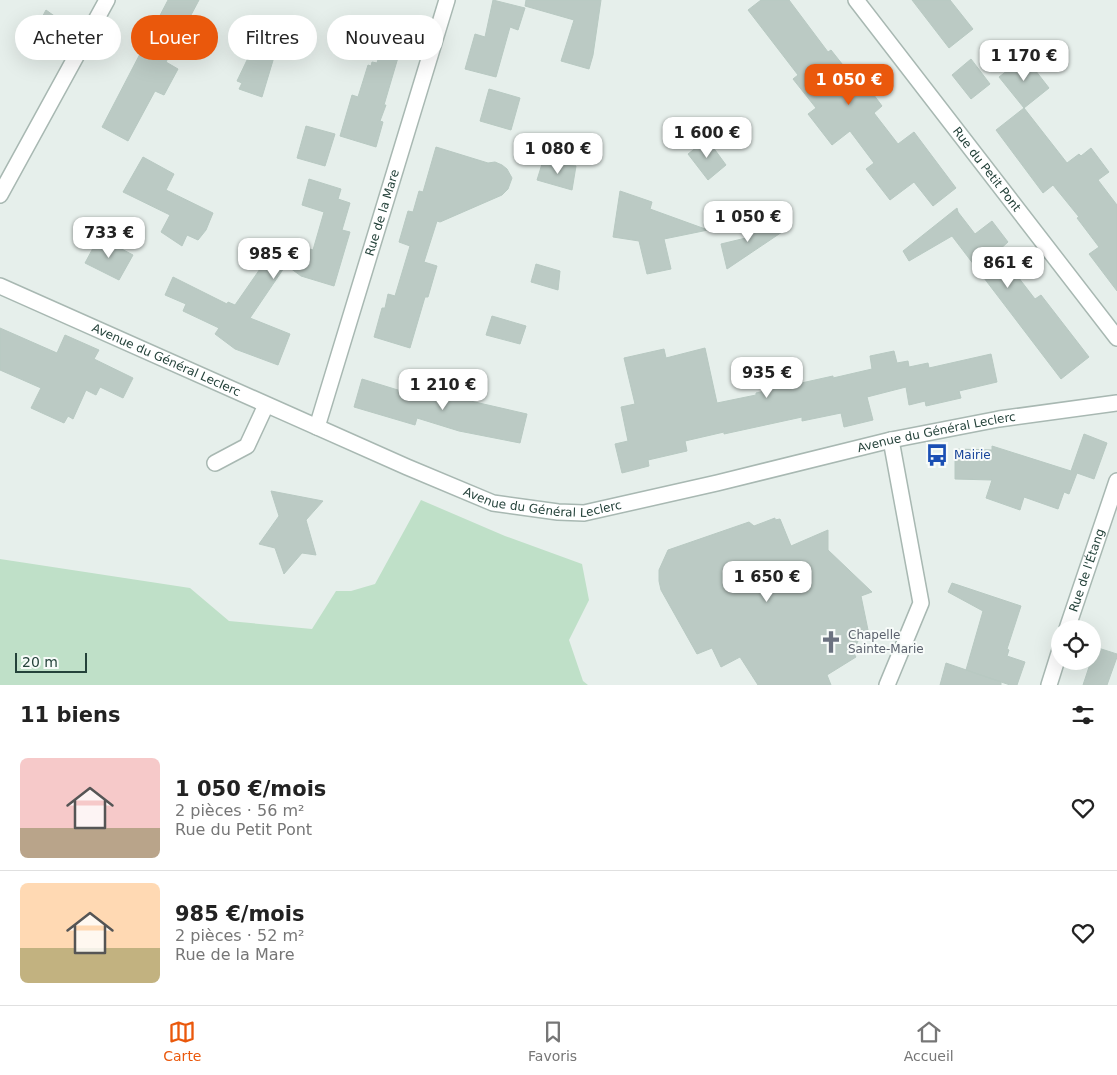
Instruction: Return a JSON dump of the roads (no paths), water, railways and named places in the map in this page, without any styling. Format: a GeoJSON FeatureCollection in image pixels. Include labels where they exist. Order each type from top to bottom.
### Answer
{"type":"FeatureCollection","features":[{"type":"Feature","properties":{"kind":"street"},"geometry":{"type":"LineString","coordinates":[[0,195],[107,0]]}},
{"type":"Feature","properties":{"kind":"street","name":"Rue de la Mare"},"geometry":{"type":"LineString","coordinates":[[317,427],[447,0]]}},
{"type":"Feature","properties":{"kind":"street","name":"Rue du Petit Pont"},"geometry":{"type":"LineString","coordinates":[[856,0],[1117,338]]}},
{"type":"Feature","properties":{"kind":"street","name":"Avenue du Général Leclerc"},"geometry":{"type":"LineString","coordinates":[[0,286],[266,405],[493,502],[558,512],[584,513],[726,481],[891,440],[999,418],[1117,403]]}},
{"type":"Feature","properties":{"kind":"street"},"geometry":{"type":"LineString","coordinates":[[215,463],[247,446],[266,405]]}},
{"type":"Feature","properties":{"kind":"street"},"geometry":{"type":"LineString","coordinates":[[887,685],[921,603],[891,440]]}},
{"type":"Feature","properties":{"kind":"street","name":"Rue de l'Étang"},"geometry":{"type":"LineString","coordinates":[[1070,620],[1117,482]]}},
{"type":"Feature","properties":{"kind":"street"},"geometry":{"type":"LineString","coordinates":[[1049,685],[1054,670]]}},
{"type":"Feature","properties":{"kind":"place","name":"Mairie"},"geometry":{"type":"Point","coordinates":[937,455]}},
{"type":"Feature","properties":{"kind":"place","name":"Chapelle Sainte-Marie"},"geometry":{"type":"Point","coordinates":[831,642]}}]}
